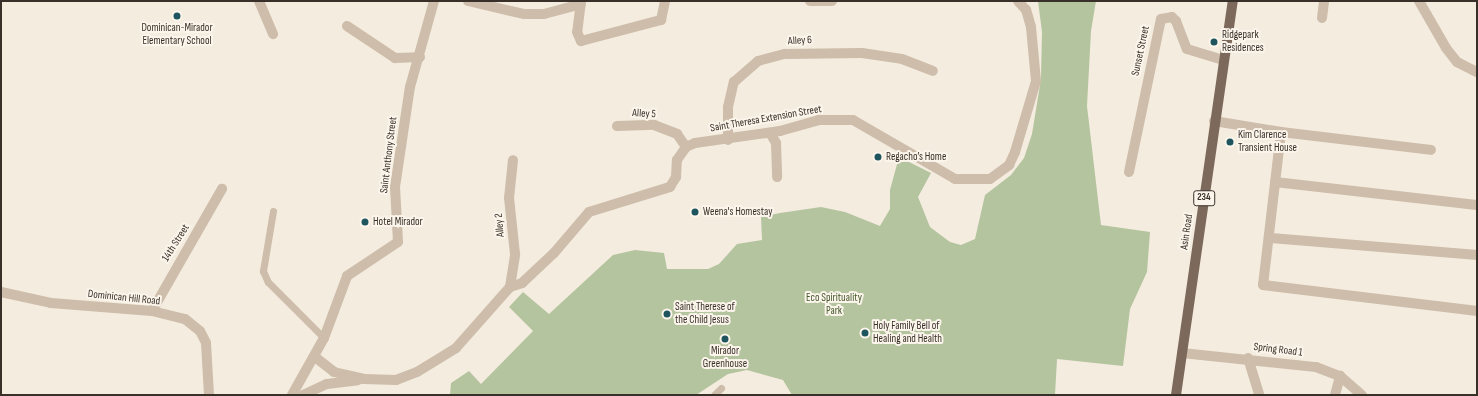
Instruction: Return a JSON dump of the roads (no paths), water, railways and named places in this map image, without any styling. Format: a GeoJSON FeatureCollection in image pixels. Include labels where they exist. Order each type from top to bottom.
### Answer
{"type":"FeatureCollection","features":[{"type":"Feature","properties":{"kind":"main road","name":"Asin Road"},"geometry":{"type":"LineString","coordinates":[[1176,395],[1222,60],[1233,1]]}},
{"type":"Feature","properties":{"kind":"street"},"geometry":{"type":"LineString","coordinates":[[259,1],[273,34]]}},
{"type":"Feature","properties":{"kind":"street","name":"Saint Anthony Street"},"geometry":{"type":"LineString","coordinates":[[292,395],[324,338],[347,276],[398,242],[395,187],[410,87],[420,57],[434,1]]}},
{"type":"Feature","properties":{"kind":"street"},"geometry":{"type":"LineString","coordinates":[[468,1],[544,14],[581,2],[577,32],[581,41],[661,20],[665,1]]}},
{"type":"Feature","properties":{"kind":"street"},"geometry":{"type":"LineString","coordinates":[[810,1],[832,1]]}},
{"type":"Feature","properties":{"kind":"street","name":"Saint Theresa Extension Street"},"geometry":{"type":"LineString","coordinates":[[686,147],[770,133],[819,120],[853,120],[955,178],[990,179],[1008,164],[1015,152],[1036,81],[1031,27],[1026,10],[1018,1]]}},
{"type":"Feature","properties":{"kind":"street"},"geometry":{"type":"LineString","coordinates":[[1322,18],[1324,1]]}},
{"type":"Feature","properties":{"kind":"street"},"geometry":{"type":"LineString","coordinates":[[1420,1],[1446,48],[1457,62],[1477,72]]}},
{"type":"Feature","properties":{"kind":"street","name":"Sunset Street"},"geometry":{"type":"LineString","coordinates":[[1129,172],[1161,19],[1172,17],[1176,21],[1187,49],[1222,60]]}},
{"type":"Feature","properties":{"kind":"street"},"geometry":{"type":"LineString","coordinates":[[347,26],[395,58],[420,57]]}},
{"type":"Feature","properties":{"kind":"street","name":"Alley 6"},"geometry":{"type":"LineString","coordinates":[[728,140],[730,95],[739,77],[758,61],[785,54],[862,53],[902,59],[933,71]]}},
{"type":"Feature","properties":{"kind":"street"},"geometry":{"type":"LineString","coordinates":[[1214,121],[1281,132],[1431,150]]}},
{"type":"Feature","properties":{"kind":"street","name":"Alley 5"},"geometry":{"type":"LineString","coordinates":[[617,126],[654,125],[677,134],[686,147]]}},
{"type":"Feature","properties":{"kind":"street"},"geometry":{"type":"LineString","coordinates":[[1281,132],[1274,182],[1271,238],[1263,285],[1477,311]]}},
{"type":"Feature","properties":{"kind":"street"},"geometry":{"type":"LineString","coordinates":[[770,133],[776,143],[777,177]]}},
{"type":"Feature","properties":{"kind":"street"},"geometry":{"type":"LineString","coordinates":[[303,395],[327,384],[364,380],[396,380],[438,359],[474,331],[510,287],[522,283],[554,253],[589,212],[670,187],[686,147]]}},
{"type":"Feature","properties":{"kind":"street","name":"Alley 2"},"geometry":{"type":"LineString","coordinates":[[510,287],[515,254],[509,198],[513,160]]}},
{"type":"Feature","properties":{"kind":"street"},"geometry":{"type":"LineString","coordinates":[[1274,182],[1477,204]]}},
{"type":"Feature","properties":{"kind":"street","name":"14th Street"},"geometry":{"type":"LineString","coordinates":[[152,311],[222,189]]}},
{"type":"Feature","properties":{"kind":"street"},"geometry":{"type":"LineString","coordinates":[[1271,238],[1477,255]]}},
{"type":"Feature","properties":{"kind":"street","name":"Dominican Hill Road"},"geometry":{"type":"LineString","coordinates":[[1,292],[51,303],[152,311],[185,319],[200,331],[206,342],[209,395]]}},
{"type":"Feature","properties":{"kind":"street","name":"Spring Road 1"},"geometry":{"type":"LineString","coordinates":[[1182,353],[1248,358],[1316,367],[1340,376],[1362,395]]}},
{"type":"Feature","properties":{"kind":"street"},"geometry":{"type":"LineString","coordinates":[[315,356],[334,372],[364,380]]}},
{"type":"Feature","properties":{"kind":"street"},"geometry":{"type":"LineString","coordinates":[[1248,358],[1260,395]]}},
{"type":"Feature","properties":{"kind":"street"},"geometry":{"type":"LineString","coordinates":[[1335,395],[1340,376]]}},
{"type":"Feature","properties":{"kind":"lane"},"geometry":{"type":"LineString","coordinates":[[273,211],[263,271],[268,282],[324,338]]}},
{"type":"Feature","properties":{"kind":"lane"},"geometry":{"type":"LineString","coordinates":[[714,395],[720,388]]}},
{"type":"Feature","properties":{"kind":"place","name":"Dominican-Mirador Elementary School"},"geometry":{"type":"Point","coordinates":[177,16]}},
{"type":"Feature","properties":{"kind":"place","name":"Ridgepark Residences"},"geometry":{"type":"Point","coordinates":[1214,42]}},
{"type":"Feature","properties":{"kind":"place","name":"Kim Clarence Transient House"},"geometry":{"type":"Point","coordinates":[1230,142]}},
{"type":"Feature","properties":{"kind":"place","name":"Regacho’s Home"},"geometry":{"type":"Point","coordinates":[878,157]}},
{"type":"Feature","properties":{"kind":"place","name":"Weena's Homestay"},"geometry":{"type":"Point","coordinates":[695,212]}},
{"type":"Feature","properties":{"kind":"place","name":"Hotel Mirador"},"geometry":{"type":"Point","coordinates":[365,222]}},
{"type":"Feature","properties":{"kind":"place","name":"Saint Therese of the Child Jesus"},"geometry":{"type":"Point","coordinates":[667,314]}},
{"type":"Feature","properties":{"kind":"place","name":"Holy Family Bell of Healing and Health"},"geometry":{"type":"Point","coordinates":[865,333]}},
{"type":"Feature","properties":{"kind":"place","name":"Mirador Greenhouse"},"geometry":{"type":"Point","coordinates":[725,339]}},
{"type":"Feature","properties":{"kind":"park label","name":"Eco Spirituality Park"},"geometry":{"type":"Point","coordinates":[834,305]}}]}
